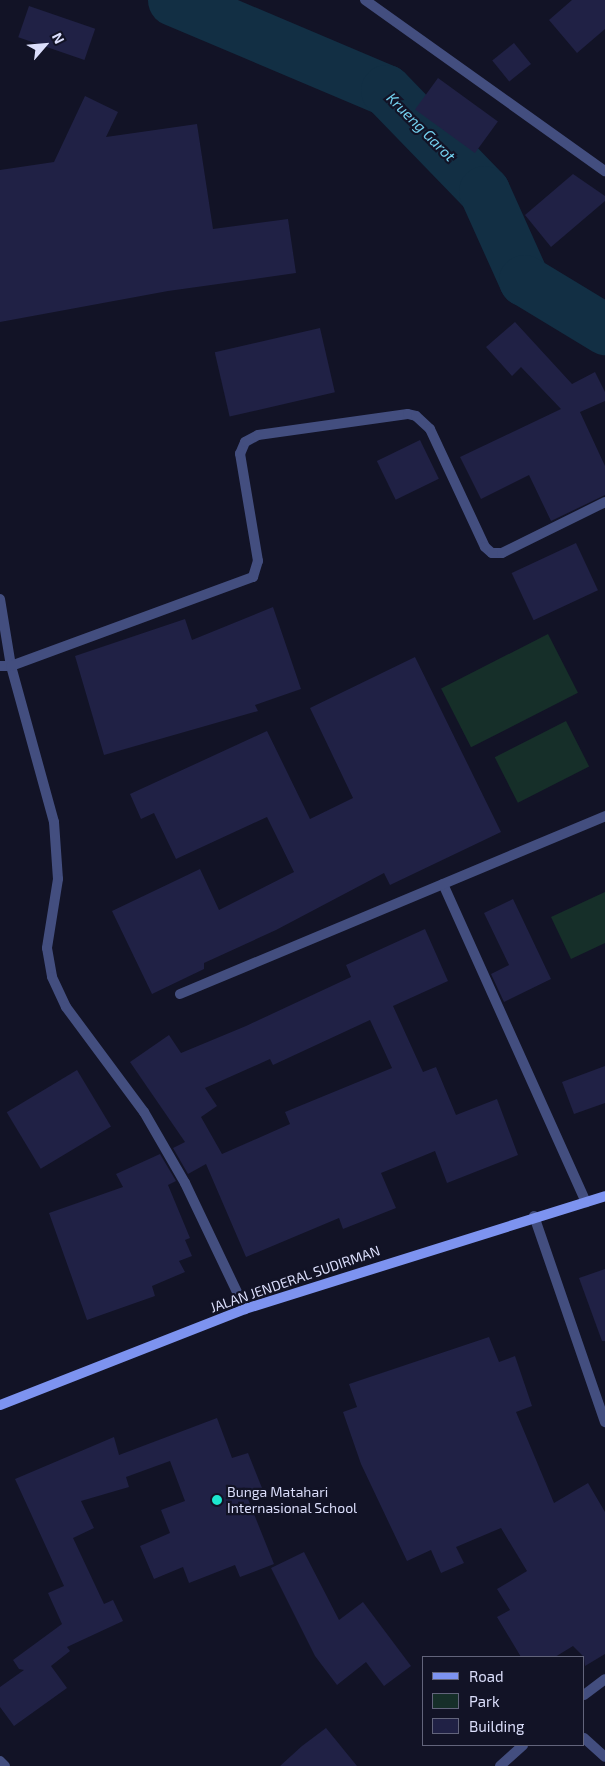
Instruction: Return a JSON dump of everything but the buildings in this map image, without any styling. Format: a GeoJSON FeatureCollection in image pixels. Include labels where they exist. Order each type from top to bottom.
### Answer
{"type":"FeatureCollection","features":[{"type":"Feature","properties":{"kind":"street"},"geometry":{"type":"LineString","coordinates":[[366,0],[605,171]]}},
{"type":"Feature","properties":{"kind":"street"},"geometry":{"type":"LineString","coordinates":[[0,666],[11,666],[253,577],[258,561],[240,454],[245,442],[258,435],[408,414],[416,416],[430,428],[485,547],[492,554],[502,553],[605,502]]}},
{"type":"Feature","properties":{"kind":"street"},"geometry":{"type":"LineString","coordinates":[[0,599],[11,666],[48,795],[58,854],[58,880],[47,948],[52,977],[66,1007],[148,1120],[185,1183],[245,1309]]}},
{"type":"Feature","properties":{"kind":"street"},"geometry":{"type":"LineString","coordinates":[[180,994],[605,816]]}},
{"type":"Feature","properties":{"kind":"street"},"geometry":{"type":"LineString","coordinates":[[443,884],[586,1202]]}},
{"type":"Feature","properties":{"kind":"street","name":"JALAN JENDERAL SUDIRMAN"},"geometry":{"type":"LineString","coordinates":[[0,1405],[245,1309],[534,1216],[605,1196]]}},
{"type":"Feature","properties":{"kind":"street"},"geometry":{"type":"LineString","coordinates":[[534,1216],[605,1422]]}},
{"type":"Feature","properties":{"kind":"street"},"geometry":{"type":"LineString","coordinates":[[585,1694],[605,1678]]}},
{"type":"Feature","properties":{"kind":"street"},"geometry":{"type":"LineString","coordinates":[[585,1739],[605,1756]]}},
{"type":"Feature","properties":{"kind":"street"},"geometry":{"type":"LineString","coordinates":[[500,1766],[522,1746]]}},
{"type":"Feature","properties":{"kind":"street"},"geometry":{"type":"LineString","coordinates":[[0,1761],[5,1766]]}},
{"type":"Feature","properties":{"kind":"green space"},"geometry":{"type":"Polygon","coordinates":[[[548,634],[578,693],[471,747],[441,688],[548,634]]]}},
{"type":"Feature","properties":{"kind":"green space"},"geometry":{"type":"Polygon","coordinates":[[[566,721],[589,766],[518,803],[495,757],[566,721]]]}},
{"type":"Feature","properties":{"kind":"green space"},"geometry":{"type":"Polygon","coordinates":[[[605,892],[605,943],[571,959],[551,917],[605,892]]]}},
{"type":"Feature","properties":{"kind":"waterway","name":"Krueng Garot"},"geometry":{"type":"LineString","coordinates":[[173,0],[386,90],[484,191],[524,280],[605,329]]}},
{"type":"Feature","properties":{"kind":"place","name":"Bunga Matahari Internasional School"},"geometry":{"type":"Point","coordinates":[217,1500]}}]}
